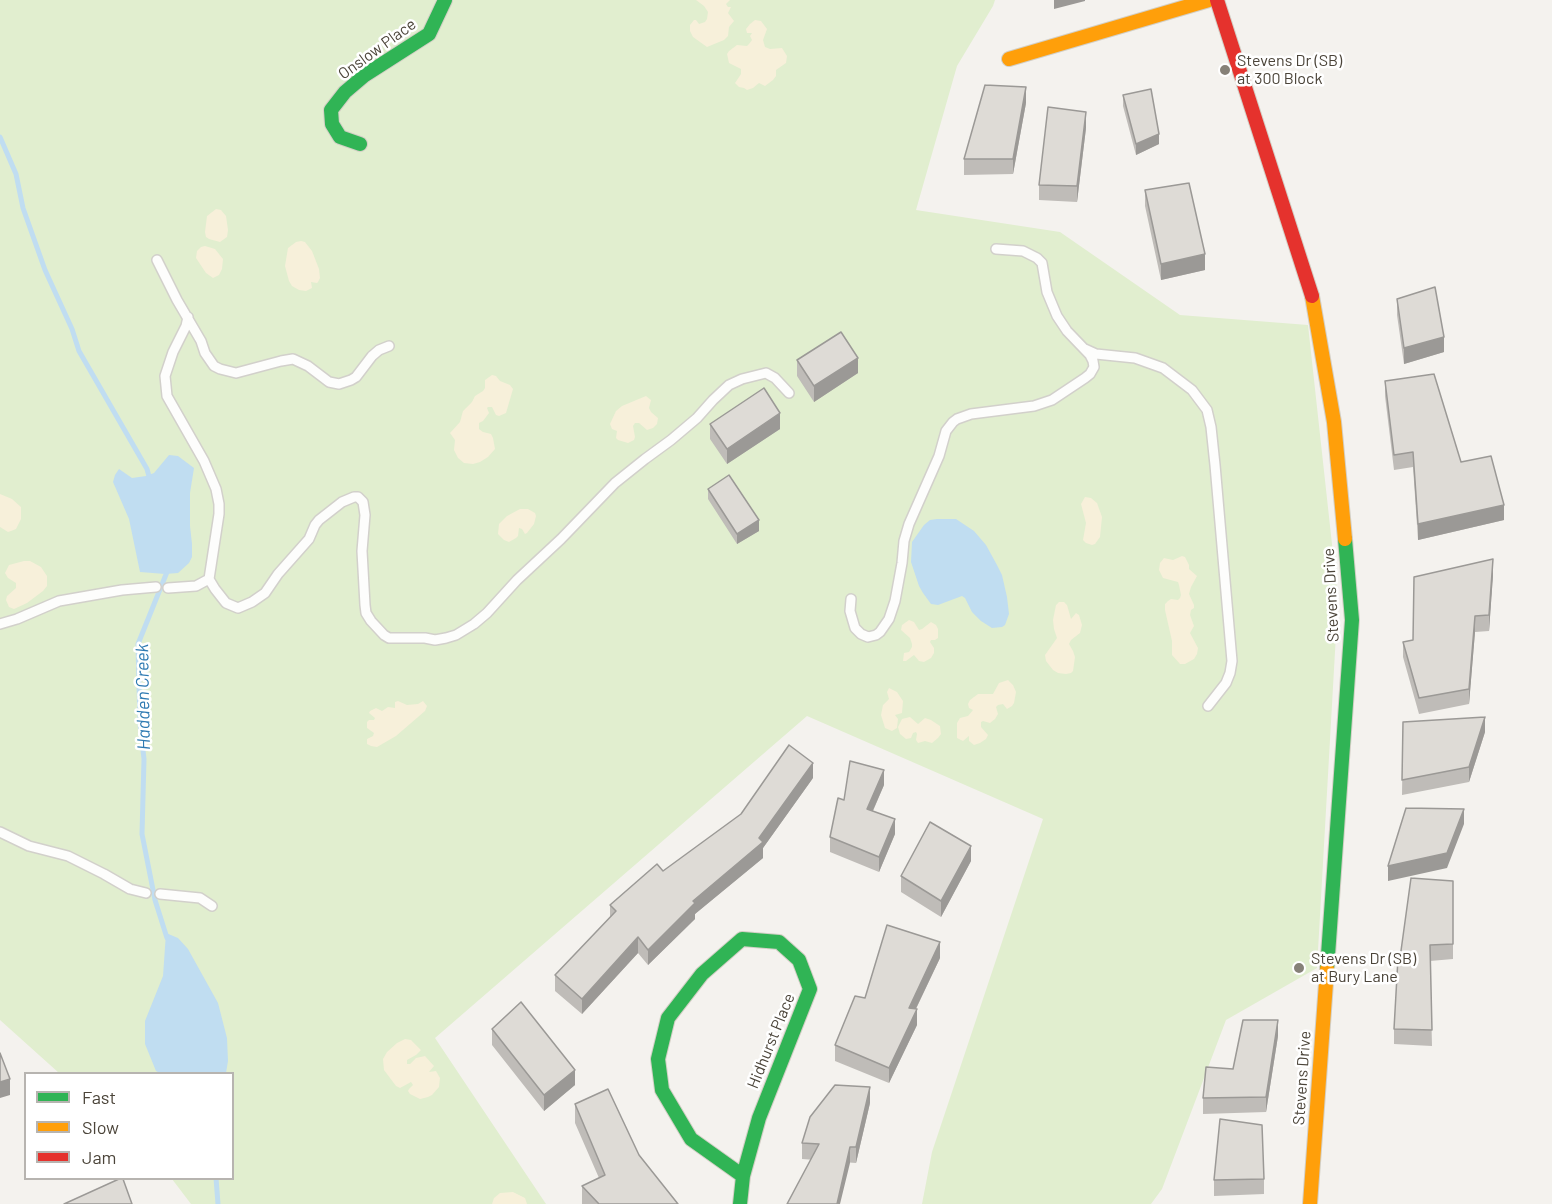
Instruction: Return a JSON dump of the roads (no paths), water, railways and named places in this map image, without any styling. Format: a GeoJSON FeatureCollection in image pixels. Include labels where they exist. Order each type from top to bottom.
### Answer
{"type":"FeatureCollection","features":[{"type":"Feature","properties":{"kind":"street","name":"Onslow Place"},"geometry":{"type":"LineString","coordinates":[[360,144],[340,137],[332,124],[331,110],[345,92],[364,75],[429,34],[445,0]]}},
{"type":"Feature","properties":{"kind":"street"},"geometry":{"type":"LineString","coordinates":[[1009,59],[1209,0]]}},
{"type":"Feature","properties":{"kind":"street","name":"Stevens Drive"},"geometry":{"type":"LineString","coordinates":[[1217,0],[1312,298],[1334,422],[1352,620],[1310,1204]]}},
{"type":"Feature","properties":{"kind":"street","name":"Hidhurst Place"},"geometry":{"type":"LineString","coordinates":[[740,1204],[743,1176],[759,1118],[810,989],[799,960],[779,942],[742,939],[702,974],[668,1018],[658,1059],[662,1090],[691,1139],[743,1176]]}},
{"type":"Feature","properties":{"kind":"lane"},"geometry":{"type":"LineString","coordinates":[[850,599],[853,625],[858,631],[868,637],[880,632],[889,619],[896,601],[904,540],[909,524],[950,425],[957,419],[971,414],[1034,406],[1052,399],[1085,378],[1094,367],[1085,349],[1057,316],[1047,292],[1042,263],[1023,251],[996,249]]}},
{"type":"Feature","properties":{"kind":"lane"},"geometry":{"type":"LineString","coordinates":[[156,260],[201,341],[205,353],[214,366],[230,372],[236,373],[293,359],[308,366],[329,382],[339,384],[356,377],[372,356],[389,346]]}},
{"type":"Feature","properties":{"kind":"lane"},"geometry":{"type":"LineString","coordinates":[[188,317],[165,376],[167,396],[204,461],[216,489],[219,514],[209,579],[226,603],[238,608],[252,602],[265,593],[309,538],[319,520],[342,502],[358,497],[363,502],[365,515],[362,551],[364,605],[371,621],[389,638],[435,640],[464,631],[481,618],[610,487],[697,418],[729,385],[766,373],[775,378],[789,393]]}},
{"type":"Feature","properties":{"kind":"lane"},"geometry":{"type":"LineString","coordinates":[[1085,349],[1096,354],[1134,358],[1163,368],[1192,390],[1207,410],[1215,465],[1232,661],[1226,683],[1208,706]]}},
{"type":"Feature","properties":{"kind":"lane"},"geometry":{"type":"LineString","coordinates":[[168,588],[195,586],[209,579]]}},
{"type":"Feature","properties":{"kind":"lane"},"geometry":{"type":"LineString","coordinates":[[0,624],[59,601],[122,590],[156,587]]}},
{"type":"Feature","properties":{"kind":"lane"},"geometry":{"type":"LineString","coordinates":[[0,832],[29,846],[78,860],[130,889],[146,893]]}},
{"type":"Feature","properties":{"kind":"lane"},"geometry":{"type":"LineString","coordinates":[[160,894],[200,898],[212,906]]}},
{"type":"Feature","properties":{"kind":"water"},"geometry":{"type":"Polygon","coordinates":[[[169,455],[178,456],[194,468],[190,493],[192,557],[178,573],[140,572],[129,519],[113,482],[119,469],[132,478],[154,473],[169,455]]]}},
{"type":"Feature","properties":{"kind":"water"},"geometry":{"type":"Polygon","coordinates":[[[956,519],[974,531],[986,545],[1002,575],[1007,597],[1009,614],[1002,627],[992,628],[981,621],[962,596],[938,605],[931,604],[923,593],[911,562],[912,542],[924,525],[930,520],[956,519]]]}},
{"type":"Feature","properties":{"kind":"water"},"geometry":{"type":"Polygon","coordinates":[[[166,933],[178,938],[188,949],[218,1003],[227,1038],[226,1072],[156,1071],[145,1044],[145,1021],[163,976],[166,933]]]}},
{"type":"Feature","properties":{"kind":"waterway","name":"Hadden Creek"},"geometry":{"type":"LineString","coordinates":[[0,137],[16,174],[23,208],[45,270],[72,329],[79,351],[147,469],[150,480]]}},
{"type":"Feature","properties":{"kind":"waterway","name":"Hadden Creek"},"geometry":{"type":"LineString","coordinates":[[167,938],[155,900],[142,834],[144,759],[140,724],[138,644],[169,567]]}},
{"type":"Feature","properties":{"kind":"waterway","name":"Hadden Creek"},"geometry":{"type":"LineString","coordinates":[[216,1180],[218,1204]]}},
{"type":"Feature","properties":{"kind":"place","name":"Stevens Dr (SB) at 300 Block"},"geometry":{"type":"Point","coordinates":[1225,70]}},
{"type":"Feature","properties":{"kind":"place","name":"Stevens Dr (SB) at Bury Lane"},"geometry":{"type":"Point","coordinates":[1299,968]}}]}
